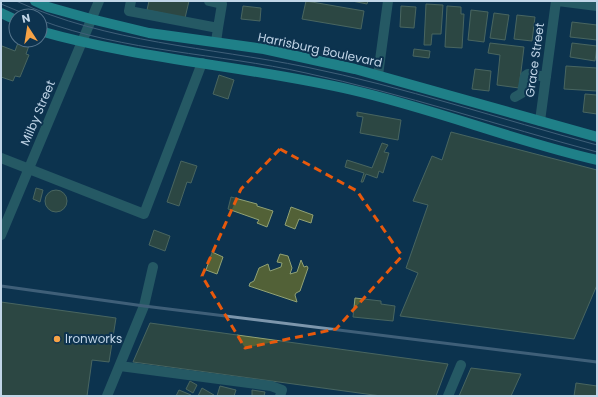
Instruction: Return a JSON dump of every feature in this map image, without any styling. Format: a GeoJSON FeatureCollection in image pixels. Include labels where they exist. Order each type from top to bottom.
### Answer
{"type":"FeatureCollection","features":[{"type":"Feature","properties":{"kind":"main road","name":"Harrisburg Boulevard"},"geometry":{"type":"LineString","coordinates":[[35,1],[48,7],[92,20],[149,33],[264,50],[378,75],[597,137]]}},
{"type":"Feature","properties":{"kind":"main road"},"geometry":{"type":"LineString","coordinates":[[48,33],[82,43],[262,72],[354,90],[597,160]]}},
{"type":"Feature","properties":{"kind":"street","name":"Milby Street"},"geometry":{"type":"LineString","coordinates":[[1,235],[99,1]]}},
{"type":"Feature","properties":{"kind":"street"},"geometry":{"type":"LineString","coordinates":[[131,1],[129,10],[218,28]]}},
{"type":"Feature","properties":{"kind":"street"},"geometry":{"type":"LineString","coordinates":[[209,1],[222,4],[216,42]]}},
{"type":"Feature","properties":{"kind":"street"},"geometry":{"type":"LineString","coordinates":[[378,75],[388,1]]}},
{"type":"Feature","properties":{"kind":"street"},"geometry":{"type":"LineString","coordinates":[[557,1],[597,6]]}},
{"type":"Feature","properties":{"kind":"street","name":"Grace Street"},"geometry":{"type":"LineString","coordinates":[[540,121],[557,1]]}},
{"type":"Feature","properties":{"kind":"street"},"geometry":{"type":"LineString","coordinates":[[1,158],[144,214],[202,63]]}},
{"type":"Feature","properties":{"kind":"street"},"geometry":{"type":"LineString","coordinates":[[515,97],[522,93],[525,76],[528,74],[546,77]]}},
{"type":"Feature","properties":{"kind":"street"},"geometry":{"type":"LineString","coordinates":[[107,396],[146,299],[152,267]]}},
{"type":"Feature","properties":{"kind":"street"},"geometry":{"type":"LineString","coordinates":[[448,396],[461,365]]}},
{"type":"Feature","properties":{"kind":"street"},"geometry":{"type":"LineString","coordinates":[[120,366],[271,386],[281,393]]}},
{"type":"Feature","properties":{"kind":"highlighted area"},"geometry":{"type":"Polygon","coordinates":[[[280,149],[357,191],[402,256],[336,329],[245,348],[202,276],[241,189],[280,149]]]}},
{"type":"Feature","properties":{"kind":"building"},"geometry":{"type":"Polygon","coordinates":[[[149,1],[189,1],[185,18],[147,10],[149,1]]]}},
{"type":"Feature","properties":{"kind":"building"},"geometry":{"type":"Polygon","coordinates":[[[306,1],[364,11],[361,29],[302,19],[306,1]]]}},
{"type":"Feature","properties":{"kind":"building"},"geometry":{"type":"Polygon","coordinates":[[[352,1],[368,1],[367,4],[352,1]]]}},
{"type":"Feature","properties":{"kind":"building"},"geometry":{"type":"Polygon","coordinates":[[[426,4],[443,5],[441,34],[432,34],[431,45],[424,45],[426,4]]]}},
{"type":"Feature","properties":{"kind":"building"},"geometry":{"type":"Polygon","coordinates":[[[243,6],[261,8],[260,21],[241,19],[243,6]]]}},
{"type":"Feature","properties":{"kind":"building"},"geometry":{"type":"Polygon","coordinates":[[[401,6],[416,7],[414,28],[400,27],[401,6]]]}},
{"type":"Feature","properties":{"kind":"building"},"geometry":{"type":"Polygon","coordinates":[[[447,6],[461,7],[461,14],[464,14],[462,48],[445,47],[447,6]]]}},
{"type":"Feature","properties":{"kind":"building"},"geometry":{"type":"Polygon","coordinates":[[[471,10],[488,12],[484,42],[468,40],[471,10]]]}},
{"type":"Feature","properties":{"kind":"building"},"geometry":{"type":"Polygon","coordinates":[[[494,13],[509,15],[505,40],[490,38],[494,13]]]}},
{"type":"Feature","properties":{"kind":"building"},"geometry":{"type":"Polygon","coordinates":[[[517,15],[535,17],[532,41],[514,39],[517,15]]]}},
{"type":"Feature","properties":{"kind":"building"},"geometry":{"type":"Polygon","coordinates":[[[572,22],[597,25],[597,40],[570,37],[572,22]]]}},
{"type":"Feature","properties":{"kind":"building"},"geometry":{"type":"Polygon","coordinates":[[[490,43],[524,47],[519,88],[497,85],[500,55],[488,53],[490,43]]]}},
{"type":"Feature","properties":{"kind":"building"},"geometry":{"type":"Polygon","coordinates":[[[572,43],[597,46],[595,61],[570,57],[572,43]]]}},
{"type":"Feature","properties":{"kind":"building"},"geometry":{"type":"Polygon","coordinates":[[[2,46],[15,51],[16,48],[28,48],[26,54],[29,55],[20,77],[15,76],[13,81],[1,77],[1,48],[2,46]]]}},
{"type":"Feature","properties":{"kind":"building"},"geometry":{"type":"Polygon","coordinates":[[[414,49],[430,51],[429,58],[413,56],[414,49]]]}},
{"type":"Feature","properties":{"kind":"building"},"geometry":{"type":"Polygon","coordinates":[[[566,66],[597,68],[597,91],[564,89],[566,66]]]}},
{"type":"Feature","properties":{"kind":"building"},"geometry":{"type":"Polygon","coordinates":[[[475,69],[491,71],[489,91],[472,89],[475,69]]]}},
{"type":"Feature","properties":{"kind":"building"},"geometry":{"type":"Polygon","coordinates":[[[219,75],[234,80],[228,99],[213,94],[219,75]]]}},
{"type":"Feature","properties":{"kind":"building"},"geometry":{"type":"Polygon","coordinates":[[[585,94],[597,95],[597,114],[583,112],[585,94]]]}},
{"type":"Feature","properties":{"kind":"building"},"geometry":{"type":"Polygon","coordinates":[[[357,112],[401,120],[398,140],[360,133],[363,117],[357,116],[357,112]]]}},
{"type":"Feature","properties":{"kind":"building"},"geometry":{"type":"Polygon","coordinates":[[[451,132],[597,170],[597,285],[574,339],[400,316],[418,273],[406,268],[428,205],[413,201],[432,156],[442,160],[451,132]]]}},
{"type":"Feature","properties":{"kind":"building"},"geometry":{"type":"Polygon","coordinates":[[[382,143],[388,145],[384,152],[389,153],[383,173],[379,171],[377,178],[366,174],[363,182],[361,182],[364,173],[345,167],[347,160],[372,168],[382,143]]]}},
{"type":"Feature","properties":{"kind":"building"},"geometry":{"type":"Polygon","coordinates":[[[181,161],[197,166],[191,183],[187,182],[179,206],[167,202],[181,161]]]}},
{"type":"Feature","properties":{"kind":"building"},"geometry":{"type":"Polygon","coordinates":[[[36,188],[43,190],[40,202],[33,199],[36,188]]]}},
{"type":"Feature","properties":{"kind":"building"},"geometry":{"type":"Polygon","coordinates":[[[56,190],[64,193],[67,201],[64,209],[56,212],[48,209],[45,201],[48,193],[56,190]]]}},
{"type":"Feature","properties":{"kind":"building"},"geometry":{"type":"Polygon","coordinates":[[[231,197],[257,204],[257,206],[273,211],[267,227],[257,223],[259,220],[228,209],[231,197]]]}},
{"type":"Feature","properties":{"kind":"building"},"geometry":{"type":"Polygon","coordinates":[[[291,207],[313,215],[311,223],[299,219],[295,229],[285,225],[291,207]]]}},
{"type":"Feature","properties":{"kind":"building"},"geometry":{"type":"Polygon","coordinates":[[[154,230],[170,236],[165,251],[149,245],[154,230]]]}},
{"type":"Feature","properties":{"kind":"building"},"geometry":{"type":"Polygon","coordinates":[[[212,252],[223,257],[217,274],[206,270],[212,252]]]}},
{"type":"Feature","properties":{"kind":"building"},"geometry":{"type":"Polygon","coordinates":[[[280,254],[288,256],[292,268],[290,274],[297,272],[301,260],[304,267],[307,266],[308,268],[300,291],[295,295],[297,302],[249,286],[250,283],[254,281],[259,268],[268,264],[270,271],[281,267],[282,263],[277,262],[280,254]]]}},
{"type":"Feature","properties":{"kind":"building"},"geometry":{"type":"Polygon","coordinates":[[[355,298],[381,301],[381,304],[395,306],[393,321],[353,317],[355,298]]]}},
{"type":"Feature","properties":{"kind":"building","name":"Ironworks"},"geometry":{"type":"Polygon","coordinates":[[[1,302],[116,318],[109,362],[92,360],[87,396],[1,396],[1,302]]]}},
{"type":"Feature","properties":{"kind":"building"},"geometry":{"type":"Polygon","coordinates":[[[150,323],[448,364],[436,396],[381,396],[133,362],[150,323]]]}},
{"type":"Feature","properties":{"kind":"building"},"geometry":{"type":"Polygon","coordinates":[[[471,368],[521,374],[511,396],[459,396],[471,368]]]}},
{"type":"Feature","properties":{"kind":"building"},"geometry":{"type":"Polygon","coordinates":[[[190,381],[197,385],[193,393],[186,389],[190,381]]]}},
{"type":"Feature","properties":{"kind":"building"},"geometry":{"type":"Polygon","coordinates":[[[576,383],[597,386],[597,396],[574,396],[576,383]]]}},
{"type":"Feature","properties":{"kind":"building"},"geometry":{"type":"Polygon","coordinates":[[[220,386],[236,390],[234,396],[217,396],[220,386]]]}},
{"type":"Feature","properties":{"kind":"building"},"geometry":{"type":"Polygon","coordinates":[[[202,388],[214,395],[198,396],[202,388]]]}},
{"type":"Feature","properties":{"kind":"building"},"geometry":{"type":"Polygon","coordinates":[[[179,390],[191,395],[191,396],[176,396],[179,390]]]}},
{"type":"Feature","properties":{"kind":"building"},"geometry":{"type":"Polygon","coordinates":[[[252,390],[265,392],[264,396],[252,396],[252,390]]]}},
{"type":"Feature","properties":{"kind":"tram line"},"geometry":{"type":"LineString","coordinates":[[16,1],[51,15],[122,35],[269,60],[343,75],[597,145]]}},
{"type":"Feature","properties":{"kind":"tram line"},"geometry":{"type":"LineString","coordinates":[[1,4],[11,8]]}},
{"type":"Feature","properties":{"kind":"tram line"},"geometry":{"type":"LineString","coordinates":[[48,23],[72,31],[138,46],[273,66],[343,81],[416,100],[597,152]]}},
{"type":"Feature","properties":{"kind":"railway"},"geometry":{"type":"LineString","coordinates":[[1,286],[144,306],[597,362]]}},
{"type":"Feature","properties":{"kind":"place","name":"Ironworks"},"geometry":{"type":"Point","coordinates":[57,339]}}]}
